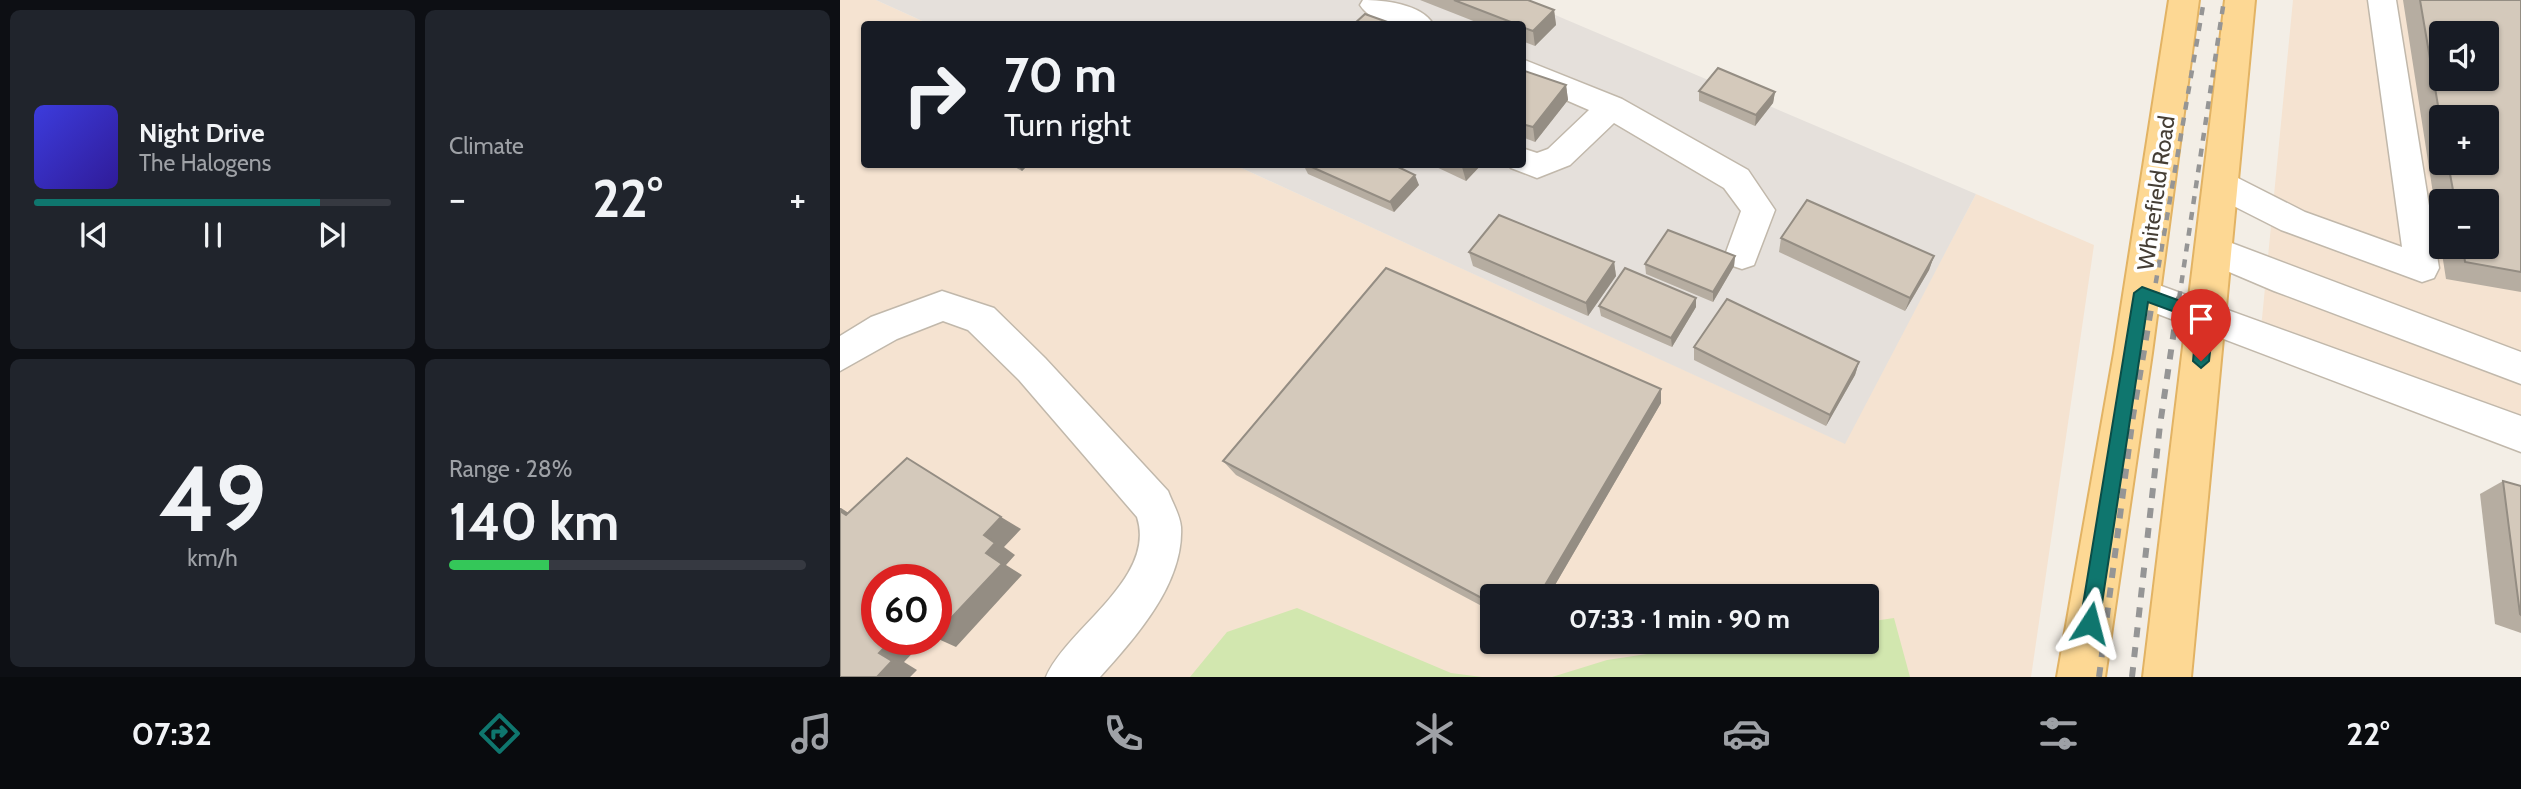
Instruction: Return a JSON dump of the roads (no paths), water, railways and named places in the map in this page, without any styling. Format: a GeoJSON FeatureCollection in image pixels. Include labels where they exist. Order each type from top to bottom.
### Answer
{"type":"FeatureCollection","features":[{"type":"Feature","properties":{"kind":"main road","name":"Whitefield Road"},"geometry":{"type":"LineString","coordinates":[[2081,677],[2142,293],[2184,0]]}},
{"type":"Feature","properties":{"kind":"main road"},"geometry":{"type":"LineString","coordinates":[[2166,677],[2240,0]]}},
{"type":"Feature","properties":{"kind":"street"},"geometry":{"type":"LineString","coordinates":[[2220,184],[2251,204],[2284,218],[2422,268],[2382,0]]}},
{"type":"Feature","properties":{"kind":"street"},"geometry":{"type":"LineString","coordinates":[[1369,10],[1408,21]]}},
{"type":"Feature","properties":{"kind":"street"},"geometry":{"type":"LineString","coordinates":[[1526,71],[1611,107],[1736,179],[1758,210],[1742,255]]}},
{"type":"Feature","properties":{"kind":"street"},"geometry":{"type":"LineString","coordinates":[[1526,162],[1537,166],[1559,157],[1611,107]]}},
{"type":"Feature","properties":{"kind":"street"},"geometry":{"type":"LineString","coordinates":[[2213,250],[2286,281],[2521,368]]}},
{"type":"Feature","properties":{"kind":"street"},"geometry":{"type":"LineString","coordinates":[[2142,293],[2521,434]]}},
{"type":"Feature","properties":{"kind":"street"},"geometry":{"type":"LineString","coordinates":[[840,355],[884,328],[942,306],[981,318],[1032,369],[1153,505],[1160,527],[1156,553],[1147,578],[1122,618],[1069,677]]}},
{"type":"Feature","properties":{"kind":"railway"},"geometry":{"type":"LineString","coordinates":[[2153,299],[2204,0]]}},
{"type":"Feature","properties":{"kind":"railway"},"geometry":{"type":"LineString","coordinates":[[2179,299],[2224,0]]}},
{"type":"Feature","properties":{"kind":"railway"},"geometry":{"type":"LineString","coordinates":[[2099,677],[2133,416],[2153,297]]}},
{"type":"Feature","properties":{"kind":"railway"},"geometry":{"type":"LineString","coordinates":[[2132,677],[2160,425],[2179,297]]}}]}
